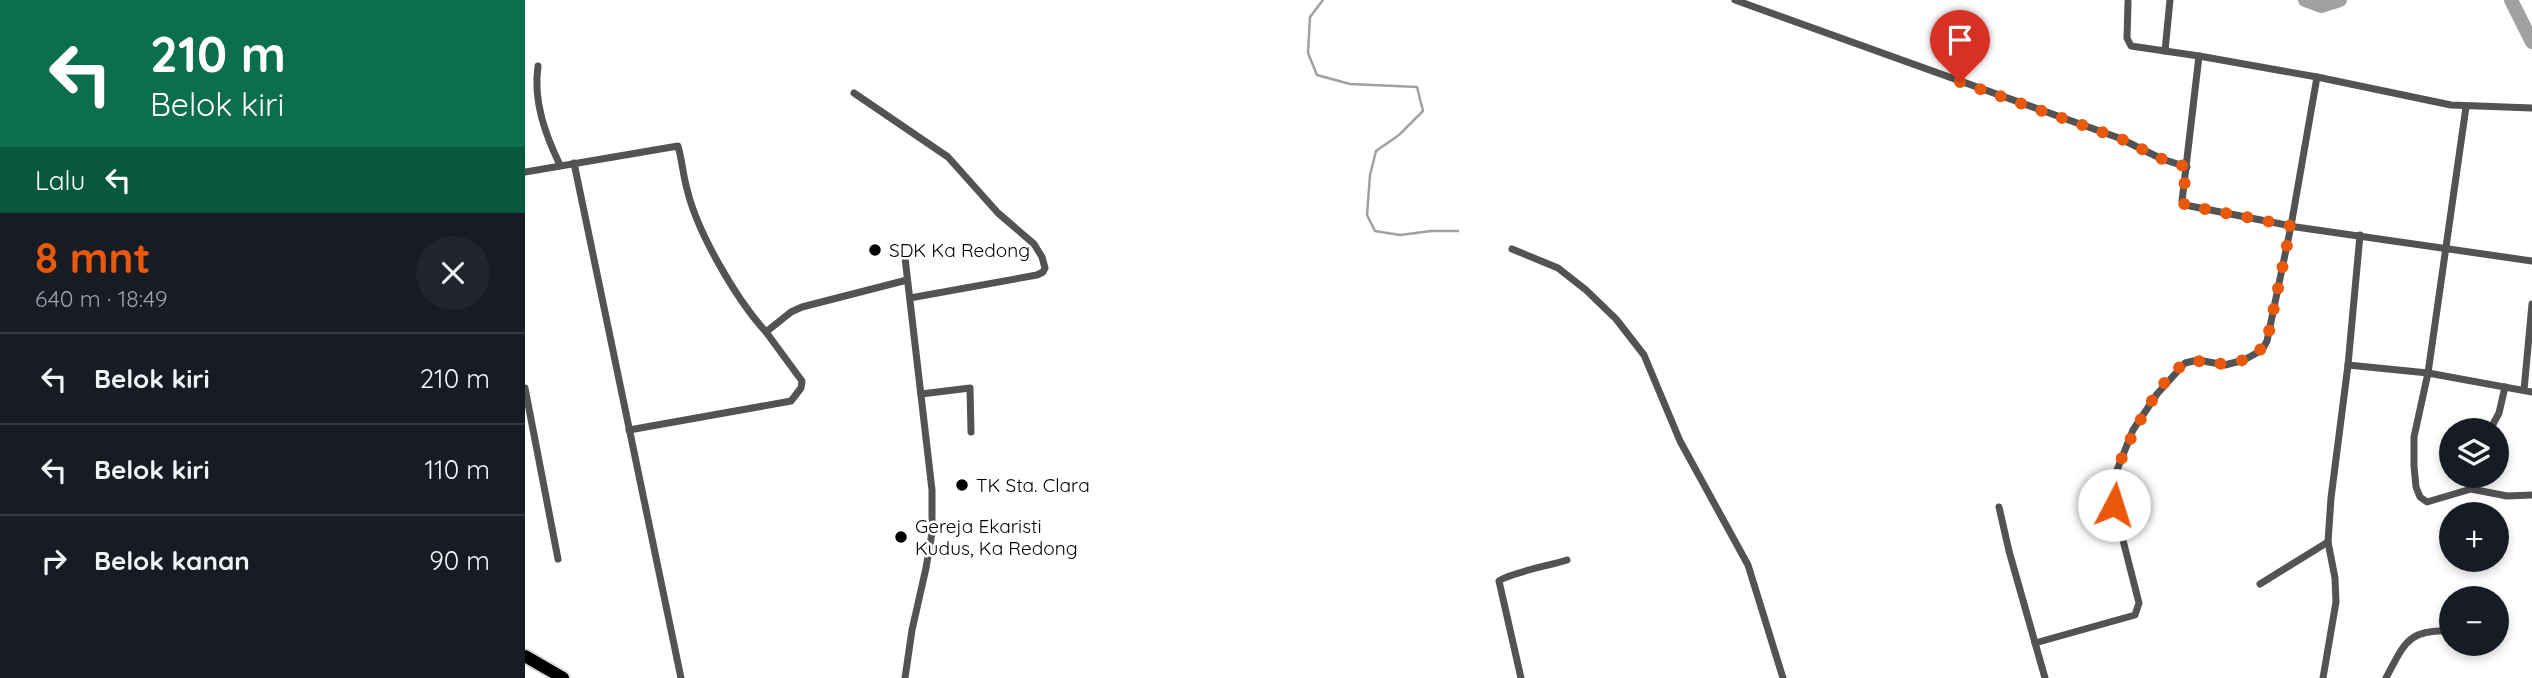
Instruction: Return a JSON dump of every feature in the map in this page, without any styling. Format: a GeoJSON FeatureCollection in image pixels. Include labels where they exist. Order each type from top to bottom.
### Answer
{"type":"FeatureCollection","features":[{"type":"Feature","properties":{"kind":"highway"},"geometry":{"type":"LineString","coordinates":[[525,656],[563,678]]}},
{"type":"Feature","properties":{"kind":"street"},"geometry":{"type":"LineString","coordinates":[[1735,0],[2119,138],[2162,159],[2187,167]]}},
{"type":"Feature","properties":{"kind":"street"},"geometry":{"type":"LineString","coordinates":[[2165,51],[2170,0]]}},
{"type":"Feature","properties":{"kind":"street"},"geometry":{"type":"LineString","coordinates":[[2128,2],[2128,43],[2136,47],[2317,77],[2466,107],[2532,108]]}},
{"type":"Feature","properties":{"kind":"street"},"geometry":{"type":"LineString","coordinates":[[2199,56],[2182,201],[2185,205],[2291,226],[2532,261]]}},
{"type":"Feature","properties":{"kind":"street"},"geometry":{"type":"LineString","coordinates":[[538,66],[537,86],[543,127],[560,165]]}},
{"type":"Feature","properties":{"kind":"street"},"geometry":{"type":"LineString","coordinates":[[2035,643],[2135,615],[2138,611],[2139,603],[2114,505],[2115,475],[2133,430],[2157,394],[2185,363],[2198,360],[2225,365],[2244,360],[2262,350],[2267,341],[2291,226],[2317,77]]}},
{"type":"Feature","properties":{"kind":"street"},"geometry":{"type":"LineString","coordinates":[[853,93],[948,157],[998,213],[1031,241],[1042,257],[1045,268],[1037,275],[910,298]]}},
{"type":"Feature","properties":{"kind":"street"},"geometry":{"type":"LineString","coordinates":[[2466,107],[2428,373],[2413,450],[2416,487],[2423,500],[2432,501],[2471,489],[2507,496],[2532,495]]}},
{"type":"Feature","properties":{"kind":"street"},"geometry":{"type":"LineString","coordinates":[[525,172],[678,146],[695,214],[732,288],[743,305],[768,330],[803,381],[791,401],[629,430]]}},
{"type":"Feature","properties":{"kind":"street"},"geometry":{"type":"LineString","coordinates":[[574,163],[681,678]]}},
{"type":"Feature","properties":{"kind":"street"},"geometry":{"type":"LineString","coordinates":[[2323,678],[2336,603],[2335,578],[2328,542],[2331,498],[2348,365],[2360,234]]}},
{"type":"Feature","properties":{"kind":"street"},"geometry":{"type":"LineString","coordinates":[[1512,249],[1558,268],[1586,290],[1616,319],[1644,355],[1680,441],[1748,565],[1783,678]]}},
{"type":"Feature","properties":{"kind":"street"},"geometry":{"type":"LineString","coordinates":[[905,258],[932,490],[932,533],[905,678]]}},
{"type":"Feature","properties":{"kind":"street"},"geometry":{"type":"LineString","coordinates":[[768,330],[791,312],[908,279]]}},
{"type":"Feature","properties":{"kind":"street"},"geometry":{"type":"LineString","coordinates":[[2348,365],[2428,373],[2528,391],[2532,304]]}},
{"type":"Feature","properties":{"kind":"street"},"geometry":{"type":"LineString","coordinates":[[2496,418],[2505,387]]}},
{"type":"Feature","properties":{"kind":"street"},"geometry":{"type":"LineString","coordinates":[[525,388],[558,559]]}},
{"type":"Feature","properties":{"kind":"street"},"geometry":{"type":"LineString","coordinates":[[921,394],[970,388],[971,432]]}},
{"type":"Feature","properties":{"kind":"street"},"geometry":{"type":"LineString","coordinates":[[1999,507],[2045,678]]}},
{"type":"Feature","properties":{"kind":"street"},"geometry":{"type":"LineString","coordinates":[[2260,584],[2328,542]]}},
{"type":"Feature","properties":{"kind":"street"},"geometry":{"type":"LineString","coordinates":[[1521,678],[1499,581],[1508,576],[1567,560]]}},
{"type":"Feature","properties":{"kind":"street"},"geometry":{"type":"LineString","coordinates":[[2386,678],[2403,646],[2411,638],[2439,630]]}},
{"type":"Feature","properties":{"kind":"waterway"},"geometry":{"type":"LineString","coordinates":[[1323,0],[1310,17],[1308,53],[1317,75],[1350,84],[1417,87],[1423,111],[1399,135],[1376,151],[1370,175],[1367,215],[1375,231],[1400,235],[1458,231]]}},
{"type":"Feature","properties":{"kind":"waterway"},"geometry":{"type":"LineString","coordinates":[[2305,0],[2321,6],[2340,0]]}},
{"type":"Feature","properties":{"kind":"waterway"},"geometry":{"type":"LineString","coordinates":[[2511,0],[2532,42]]}},
{"type":"Feature","properties":{"kind":"place","name":"SDK Ka Redong"},"geometry":{"type":"Point","coordinates":[875,250]}},
{"type":"Feature","properties":{"kind":"place","name":"TK Sta. Clara"},"geometry":{"type":"Point","coordinates":[962,485]}},
{"type":"Feature","properties":{"kind":"place","name":"Gereja Ekaristi Kudus, Ka Redong"},"geometry":{"type":"Point","coordinates":[901,537]}},
{"type":"Feature","properties":{"kind":"route"},"geometry":{"type":"LineString","coordinates":[[1960,82],[2119,138],[2162,159],[2187,167],[2182,201],[2185,205],[2291,226],[2267,341],[2262,350],[2244,360],[2225,365],[2198,360],[2178,368],[2133,430],[2115,475],[2114,505]]}}]}
